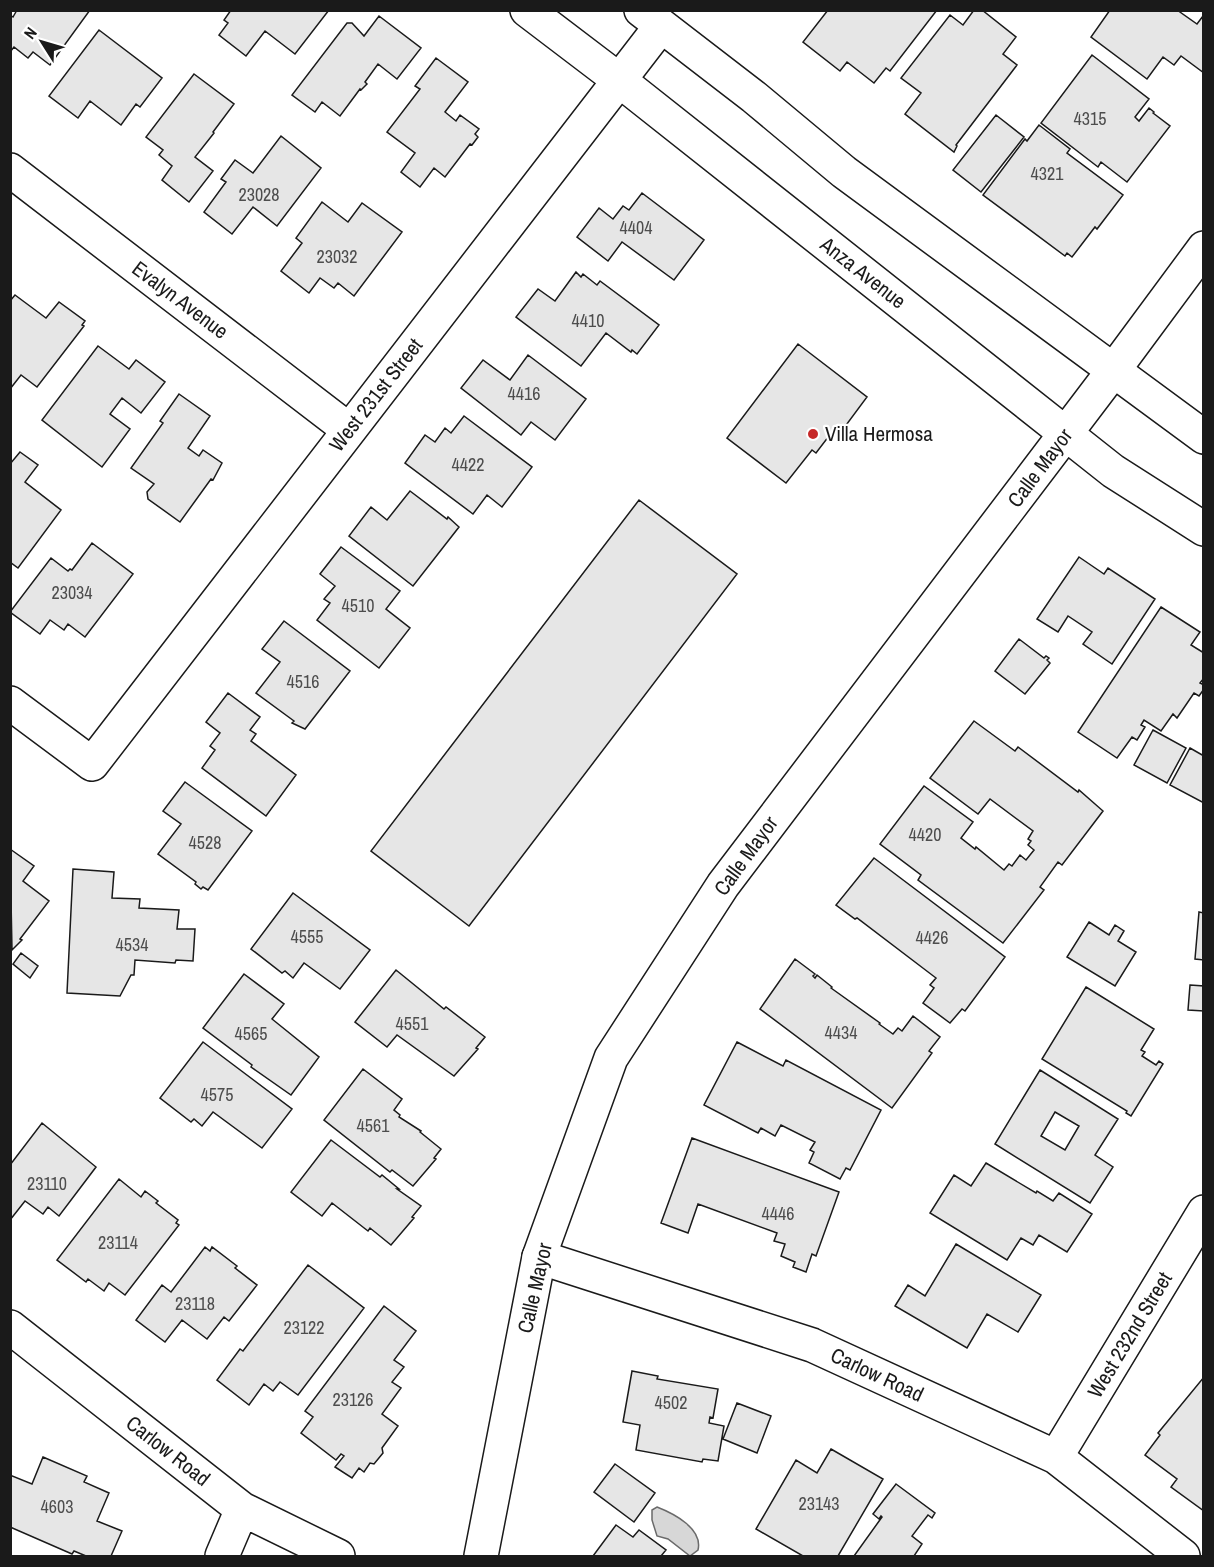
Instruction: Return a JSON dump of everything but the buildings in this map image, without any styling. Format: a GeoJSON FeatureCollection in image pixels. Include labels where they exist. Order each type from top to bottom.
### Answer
{"type":"FeatureCollection","features":[{"type":"Feature","properties":{"kind":"street","name":"Anza Avenue"},"geometry":{"type":"LineString","coordinates":[[527,10],[620,80],[1113,471],[1203,529]]}},
{"type":"Feature","properties":{"kind":"street","name":"West 231st Street"},"geometry":{"type":"LineString","coordinates":[[10,703],[92,764],[620,80],[651,18]]}},
{"type":"Feature","properties":{"kind":"street"},"geometry":{"type":"LineString","coordinates":[[651,18],[753,97],[844,172],[1203,437]]}},
{"type":"Feature","properties":{"kind":"street","name":"Evalyn Avenue"},"geometry":{"type":"LineString","coordinates":[[10,170],[350,430]]}},
{"type":"Feature","properties":{"kind":"street","name":"Calle Mayor"},"geometry":{"type":"LineString","coordinates":[[481,1557],[538,1257],[611,1058],[723,885],[1066,434],[1203,248]]}},
{"type":"Feature","properties":{"kind":"street","name":"West 232nd Street"},"geometry":{"type":"LineString","coordinates":[[1056,1458],[1203,1212]]}},
{"type":"Feature","properties":{"kind":"street","name":"Carlow Road"},"geometry":{"type":"LineString","coordinates":[[538,1257],[812,1345],[1056,1458],[1183,1557]]}},
{"type":"Feature","properties":{"kind":"street","name":"Carlow Road"},"geometry":{"type":"LineString","coordinates":[[10,1326],[242,1509],[338,1557]]}},
{"type":"Feature","properties":{"kind":"street"},"geometry":{"type":"LineString","coordinates":[[222,1557],[242,1509]]}},
{"type":"Feature","properties":{"kind":"shaded area"},"geometry":{"type":"Polygon","coordinates":[[[657,1507],[679,1518],[692,1529],[698,1542],[698,1550],[690,1556],[668,1539],[657,1536],[652,1520],[652,1510],[657,1507]]]}},
{"type":"Feature","properties":{"kind":"place","name":"Villa Hermosa"},"geometry":{"type":"Point","coordinates":[813,434]}}]}
